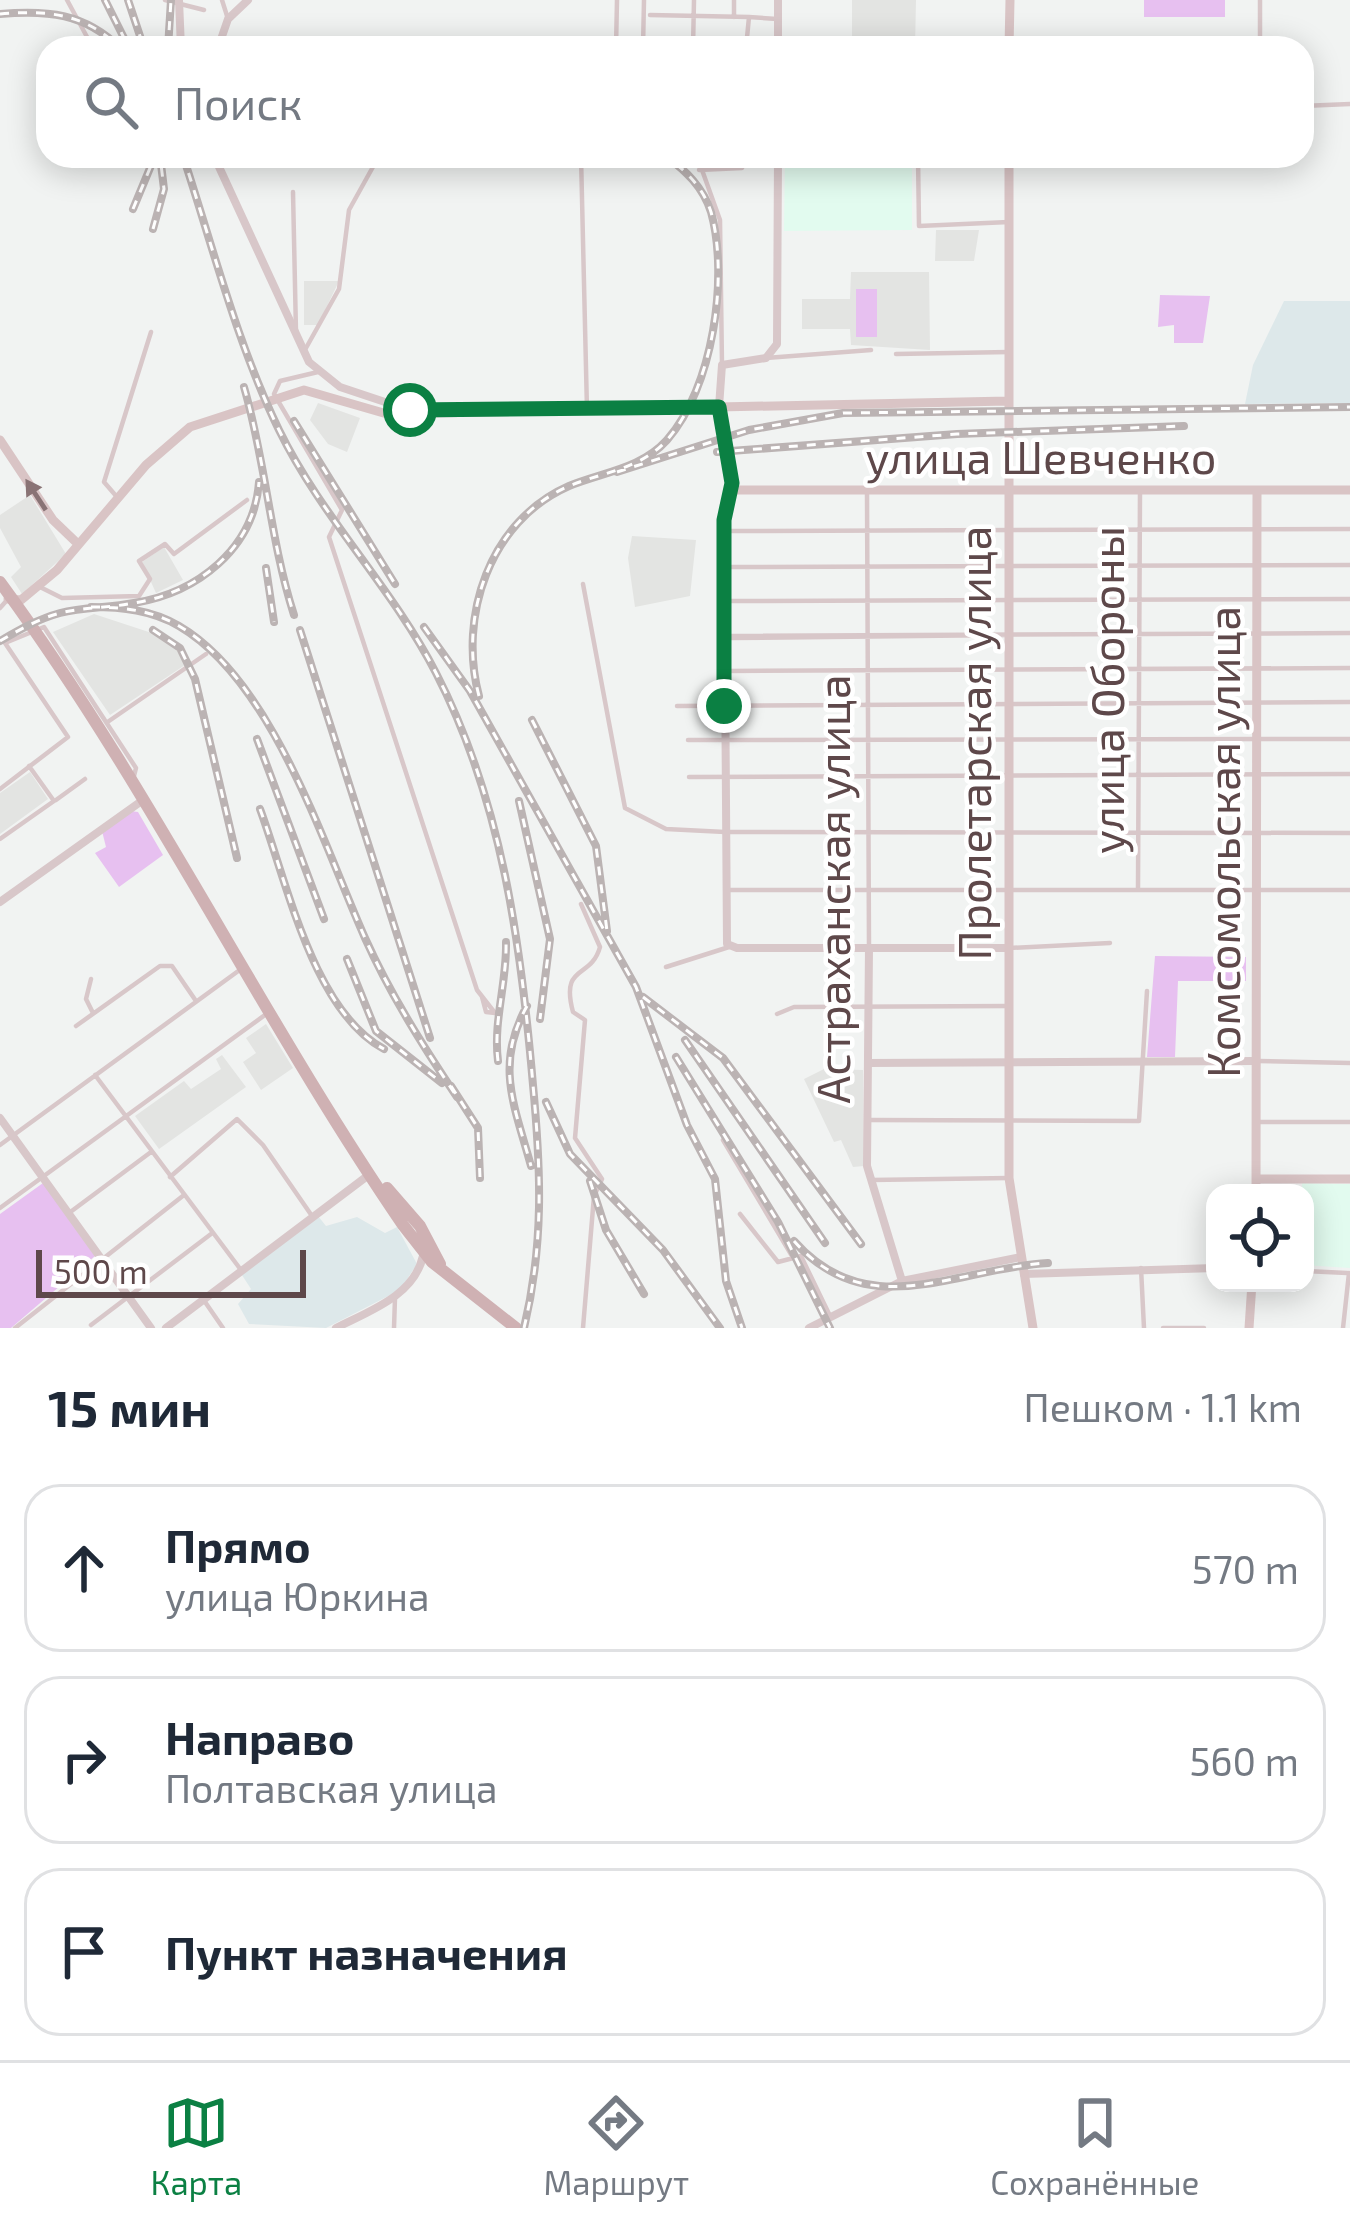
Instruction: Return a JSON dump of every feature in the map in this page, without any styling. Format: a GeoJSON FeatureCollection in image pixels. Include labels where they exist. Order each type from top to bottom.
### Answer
{"type":"FeatureCollection","features":[{"type":"Feature","properties":{"kind":"main road"},"geometry":{"type":"LineString","coordinates":[[1010,0],[1010,36]]}},
{"type":"Feature","properties":{"kind":"main road","name":"Пролетарская улица"},"geometry":{"type":"LineString","coordinates":[[1009,168],[1009,1178],[1033,1328]]}},
{"type":"Feature","properties":{"kind":"main road"},"geometry":{"type":"LineString","coordinates":[[3,599],[20,600],[40,587],[117,497],[181,432],[292,392],[319,391],[420,413],[1008,401]]}},
{"type":"Feature","properties":{"kind":"main road"},"geometry":{"type":"LineString","coordinates":[[719,407],[733,490]]}},
{"type":"Feature","properties":{"kind":"main road"},"geometry":{"type":"LineString","coordinates":[[0,440],[53,520],[78,544]]}},
{"type":"Feature","properties":{"kind":"main road","name":"улица Шевченко"},"geometry":{"type":"LineString","coordinates":[[733,490],[1350,490]]}},
{"type":"Feature","properties":{"kind":"main road","name":"Комсомольская улица"},"geometry":{"type":"LineString","coordinates":[[1257,490],[1257,1184]]}},
{"type":"Feature","properties":{"kind":"main road"},"geometry":{"type":"LineString","coordinates":[[0,582],[88,708],[241,969],[371,1173],[442,1271]]}},
{"type":"Feature","properties":{"kind":"main road"},"geometry":{"type":"LineString","coordinates":[[1257,1178],[1350,1179]]}},
{"type":"Feature","properties":{"kind":"main road"},"geometry":{"type":"LineString","coordinates":[[415,1230],[423,1253],[516,1328]]}},
{"type":"Feature","properties":{"kind":"main road"},"geometry":{"type":"LineString","coordinates":[[1249,1328],[1251,1292]]}},
{"type":"Feature","properties":{"kind":"street"},"geometry":{"type":"LineString","coordinates":[[67,0],[86,36]]}},
{"type":"Feature","properties":{"kind":"street"},"geometry":{"type":"LineString","coordinates":[[165,0],[204,10]]}},
{"type":"Feature","properties":{"kind":"street"},"geometry":{"type":"LineString","coordinates":[[222,0],[229,19]]}},
{"type":"Feature","properties":{"kind":"street"},"geometry":{"type":"LineString","coordinates":[[223,36],[229,19],[248,0]]}},
{"type":"Feature","properties":{"kind":"street"},"geometry":{"type":"LineString","coordinates":[[616,36],[617,0]]}},
{"type":"Feature","properties":{"kind":"street"},"geometry":{"type":"LineString","coordinates":[[643,36],[644,0]]}},
{"type":"Feature","properties":{"kind":"street"},"geometry":{"type":"LineString","coordinates":[[693,36],[694,0]]}},
{"type":"Feature","properties":{"kind":"street"},"geometry":{"type":"LineString","coordinates":[[734,0],[734,17]]}},
{"type":"Feature","properties":{"kind":"street"},"geometry":{"type":"LineString","coordinates":[[778,0],[778,36]]}},
{"type":"Feature","properties":{"kind":"street"},"geometry":{"type":"LineString","coordinates":[[1260,0],[1260,36]]}},
{"type":"Feature","properties":{"kind":"street"},"geometry":{"type":"LineString","coordinates":[[179,2],[180,36]]}},
{"type":"Feature","properties":{"kind":"street"},"geometry":{"type":"LineString","coordinates":[[650,15],[778,20]]}},
{"type":"Feature","properties":{"kind":"street"},"geometry":{"type":"LineString","coordinates":[[747,36],[748,17]]}},
{"type":"Feature","properties":{"kind":"street"},"geometry":{"type":"LineString","coordinates":[[1314,106],[1350,104]]}},
{"type":"Feature","properties":{"kind":"street"},"geometry":{"type":"LineString","coordinates":[[219,168],[303,352],[318,372],[377,406]]}},
{"type":"Feature","properties":{"kind":"street"},"geometry":{"type":"LineString","coordinates":[[303,352],[339,289],[349,210],[372,168]]}},
{"type":"Feature","properties":{"kind":"street"},"geometry":{"type":"LineString","coordinates":[[581,168],[587,410]]}},
{"type":"Feature","properties":{"kind":"street"},"geometry":{"type":"LineString","coordinates":[[718,168],[699,170],[720,220],[719,407]]}},
{"type":"Feature","properties":{"kind":"street"},"geometry":{"type":"LineString","coordinates":[[766,358],[777,344],[778,168]]}},
{"type":"Feature","properties":{"kind":"street"},"geometry":{"type":"LineString","coordinates":[[917,168],[919,226],[1010,222]]}},
{"type":"Feature","properties":{"kind":"street"},"geometry":{"type":"LineString","coordinates":[[293,192],[295,338]]}},
{"type":"Feature","properties":{"kind":"street"},"geometry":{"type":"LineString","coordinates":[[117,497],[104,482],[151,332]]}},
{"type":"Feature","properties":{"kind":"street"},"geometry":{"type":"LineString","coordinates":[[722,365],[871,350]]}},
{"type":"Feature","properties":{"kind":"street"},"geometry":{"type":"LineString","coordinates":[[896,354],[1009,352]]}},
{"type":"Feature","properties":{"kind":"street"},"geometry":{"type":"LineString","coordinates":[[318,372],[285,379],[274,394],[342,510],[329,537],[482,997]]}},
{"type":"Feature","properties":{"kind":"street"},"geometry":{"type":"LineString","coordinates":[[729,947],[724,531],[725,503],[733,490]]}},
{"type":"Feature","properties":{"kind":"street","name":"улица Обороны"},"geometry":{"type":"LineString","coordinates":[[1138,889],[1140,491]]}},
{"type":"Feature","properties":{"kind":"street","name":"Астраханская улица"},"geometry":{"type":"LineString","coordinates":[[867,492],[869,1180],[902,1281]]}},
{"type":"Feature","properties":{"kind":"street"},"geometry":{"type":"LineString","coordinates":[[40,587],[62,598],[139,596],[150,579],[139,561],[165,544],[174,554],[247,500]]}},
{"type":"Feature","properties":{"kind":"street"},"geometry":{"type":"LineString","coordinates":[[724,531],[1350,529]]}},
{"type":"Feature","properties":{"kind":"street"},"geometry":{"type":"LineString","coordinates":[[724,567],[1350,565]]}},
{"type":"Feature","properties":{"kind":"street"},"geometry":{"type":"LineString","coordinates":[[583,584],[625,808],[666,830],[1350,833]]}},
{"type":"Feature","properties":{"kind":"street"},"geometry":{"type":"LineString","coordinates":[[724,601],[1350,599]]}},
{"type":"Feature","properties":{"kind":"street"},"geometry":{"type":"LineString","coordinates":[[0,789],[68,737],[5,643],[28,629],[44,627],[136,768],[132,781]]}},
{"type":"Feature","properties":{"kind":"street"},"geometry":{"type":"LineString","coordinates":[[724,637],[1350,633]]}},
{"type":"Feature","properties":{"kind":"street"},"geometry":{"type":"LineString","coordinates":[[109,721],[206,654]]}},
{"type":"Feature","properties":{"kind":"street"},"geometry":{"type":"LineString","coordinates":[[724,671],[1350,668]]}},
{"type":"Feature","properties":{"kind":"street"},"geometry":{"type":"LineString","coordinates":[[677,706],[1350,702]]}},
{"type":"Feature","properties":{"kind":"street"},"geometry":{"type":"LineString","coordinates":[[688,740],[1350,739]]}},
{"type":"Feature","properties":{"kind":"street"},"geometry":{"type":"LineString","coordinates":[[28,766],[54,801]]}},
{"type":"Feature","properties":{"kind":"street"},"geometry":{"type":"LineString","coordinates":[[689,777],[1350,774]]}},
{"type":"Feature","properties":{"kind":"street"},"geometry":{"type":"LineString","coordinates":[[0,839],[85,779]]}},
{"type":"Feature","properties":{"kind":"street"},"geometry":{"type":"LineString","coordinates":[[0,902],[142,800]]}},
{"type":"Feature","properties":{"kind":"street"},"geometry":{"type":"LineString","coordinates":[[725,890],[1350,890]]}},
{"type":"Feature","properties":{"kind":"street"},"geometry":{"type":"LineString","coordinates":[[581,904],[600,947],[596,960],[576,973],[569,987],[572,1008],[585,1020],[575,1138],[602,1179],[594,1196],[583,1328]]}},
{"type":"Feature","properties":{"kind":"street"},"geometry":{"type":"LineString","coordinates":[[666,967],[729,947],[1009,948],[1109,943]]}},
{"type":"Feature","properties":{"kind":"street"},"geometry":{"type":"LineString","coordinates":[[76,1026],[166,964],[196,1001]]}},
{"type":"Feature","properties":{"kind":"street"},"geometry":{"type":"LineString","coordinates":[[0,1145],[241,969]]}},
{"type":"Feature","properties":{"kind":"street"},"geometry":{"type":"LineString","coordinates":[[91,979],[86,999],[94,1013]]}},
{"type":"Feature","properties":{"kind":"street"},"geometry":{"type":"LineString","coordinates":[[867,1120],[1139,1121],[1148,991]]}},
{"type":"Feature","properties":{"kind":"street"},"geometry":{"type":"LineString","coordinates":[[777,1014],[794,1007],[1010,1006]]}},
{"type":"Feature","properties":{"kind":"street"},"geometry":{"type":"LineString","coordinates":[[0,1208],[269,1012]]}},
{"type":"Feature","properties":{"kind":"street"},"geometry":{"type":"LineString","coordinates":[[868,1063],[1350,1063]]}},
{"type":"Feature","properties":{"kind":"street"},"geometry":{"type":"LineString","coordinates":[[95,1076],[241,1270]]}},
{"type":"Feature","properties":{"kind":"street"},"geometry":{"type":"LineString","coordinates":[[0,1118],[151,1328]]}},
{"type":"Feature","properties":{"kind":"street"},"geometry":{"type":"LineString","coordinates":[[170,1177],[237,1119],[244,1121],[312,1216]]}},
{"type":"Feature","properties":{"kind":"street"},"geometry":{"type":"LineString","coordinates":[[1258,1122],[1350,1122]]}},
{"type":"Feature","properties":{"kind":"street"},"geometry":{"type":"LineString","coordinates":[[723,1140],[793,1256]]}},
{"type":"Feature","properties":{"kind":"street"},"geometry":{"type":"LineString","coordinates":[[69,1213],[152,1152]]}},
{"type":"Feature","properties":{"kind":"street"},"geometry":{"type":"LineString","coordinates":[[166,1328],[371,1173]]}},
{"type":"Feature","properties":{"kind":"street"},"geometry":{"type":"LineString","coordinates":[[869,1180],[1009,1178]]}},
{"type":"Feature","properties":{"kind":"street"},"geometry":{"type":"LineString","coordinates":[[15,1328],[184,1195]]}},
{"type":"Feature","properties":{"kind":"street"},"geometry":{"type":"LineString","coordinates":[[740,1214],[778,1262],[801,1256],[831,1318]]}},
{"type":"Feature","properties":{"kind":"street"},"geometry":{"type":"LineString","coordinates":[[92,1324],[213,1233]]}},
{"type":"Feature","properties":{"kind":"street"},"geometry":{"type":"LineString","coordinates":[[336,1328],[395,1298],[418,1271],[423,1253]]}},
{"type":"Feature","properties":{"kind":"street"},"geometry":{"type":"LineString","coordinates":[[809,1328],[902,1281],[1021,1257]]}},
{"type":"Feature","properties":{"kind":"street"},"geometry":{"type":"LineString","coordinates":[[1141,1268],[1144,1328]]}},
{"type":"Feature","properties":{"kind":"street"},"geometry":{"type":"LineString","coordinates":[[1024,1274],[1206,1268]]}},
{"type":"Feature","properties":{"kind":"street"},"geometry":{"type":"LineString","coordinates":[[418,1271],[442,1271]]}},
{"type":"Feature","properties":{"kind":"street"},"geometry":{"type":"LineString","coordinates":[[1314,1271],[1349,1273],[1343,1328]]}},
{"type":"Feature","properties":{"kind":"street"},"geometry":{"type":"LineString","coordinates":[[394,1328],[395,1298]]}},
{"type":"Feature","properties":{"kind":"street"},"geometry":{"type":"LineString","coordinates":[[203,1299],[223,1328]]}},
{"type":"Feature","properties":{"kind":"street"},"geometry":{"type":"LineString","coordinates":[[1163,1328],[1204,1328]]}},
{"type":"Feature","properties":{"kind":"shaded area"},"geometry":{"type":"Polygon","coordinates":[[[852,0],[916,0],[915,36],[852,36],[852,0]]]}},
{"type":"Feature","properties":{"kind":"shaded area"},"geometry":{"type":"Polygon","coordinates":[[[1144,0],[1225,0],[1225,17],[1144,17],[1144,0]]]}},
{"type":"Feature","properties":{"kind":"shaded area"},"geometry":{"type":"Polygon","coordinates":[[[785,168],[912,168],[912,230],[784,231],[785,168]]]}},
{"type":"Feature","properties":{"kind":"shaded area"},"geometry":{"type":"Polygon","coordinates":[[[936,230],[979,230],[974,261],[935,261],[936,230]]]}},
{"type":"Feature","properties":{"kind":"shaded area"},"geometry":{"type":"Polygon","coordinates":[[[851,272],[929,272],[930,350],[851,345],[850,329],[802,329],[802,299],[850,299],[851,272]]]}},
{"type":"Feature","properties":{"kind":"shaded area"},"geometry":{"type":"Polygon","coordinates":[[[304,281],[339,281],[318,325],[304,325],[304,281]]]}},
{"type":"Feature","properties":{"kind":"shaded area"},"geometry":{"type":"Polygon","coordinates":[[[856,289],[877,289],[877,337],[856,337],[856,289]]]}},
{"type":"Feature","properties":{"kind":"shaded area"},"geometry":{"type":"Polygon","coordinates":[[[1160,295],[1210,296],[1203,343],[1174,343],[1174,325],[1158,327],[1160,295]]]}},
{"type":"Feature","properties":{"kind":"shaded area"},"geometry":{"type":"Polygon","coordinates":[[[1284,301],[1350,301],[1350,403],[1245,404],[1253,365],[1284,301]]]}},
{"type":"Feature","properties":{"kind":"shaded area"},"geometry":{"type":"Polygon","coordinates":[[[318,403],[360,418],[347,452],[328,444],[310,420],[318,403]]]}},
{"type":"Feature","properties":{"kind":"shaded area"},"geometry":{"type":"Polygon","coordinates":[[[30,495],[66,554],[22,594],[11,577],[21,567],[0,528],[0,515],[30,495]]]}},
{"type":"Feature","properties":{"kind":"shaded area"},"geometry":{"type":"Polygon","coordinates":[[[632,536],[696,540],[690,596],[635,607],[628,558],[632,536]]]}},
{"type":"Feature","properties":{"kind":"shaded area"},"geometry":{"type":"Polygon","coordinates":[[[164,547],[183,580],[156,593],[142,562],[164,547]]]}},
{"type":"Feature","properties":{"kind":"shaded area"},"geometry":{"type":"Polygon","coordinates":[[[94,614],[170,639],[185,665],[110,715],[53,632],[94,614]]]}},
{"type":"Feature","properties":{"kind":"shaded area"},"geometry":{"type":"Polygon","coordinates":[[[30,772],[48,799],[0,834],[0,793],[30,772]]]}},
{"type":"Feature","properties":{"kind":"shaded area"},"geometry":{"type":"Polygon","coordinates":[[[131,811],[138,812],[163,855],[119,887],[95,853],[106,847],[102,831],[131,811]]]}},
{"type":"Feature","properties":{"kind":"shaded area"},"geometry":{"type":"Polygon","coordinates":[[[1155,956],[1246,957],[1246,981],[1178,981],[1175,1057],[1147,1057],[1155,956]]]}},
{"type":"Feature","properties":{"kind":"shaded area"},"geometry":{"type":"Polygon","coordinates":[[[266,1024],[293,1068],[261,1090],[243,1062],[256,1053],[246,1038],[266,1024]]]}},
{"type":"Feature","properties":{"kind":"shaded area"},"geometry":{"type":"Polygon","coordinates":[[[222,1055],[246,1087],[159,1149],[135,1116],[184,1081],[191,1089],[221,1069],[216,1059],[222,1055]]]}},
{"type":"Feature","properties":{"kind":"shaded area"},"geometry":{"type":"Polygon","coordinates":[[[824,1069],[863,1070],[864,1166],[853,1167],[841,1140],[834,1142],[804,1079],[824,1069]]]}},
{"type":"Feature","properties":{"kind":"shaded area"},"geometry":{"type":"Polygon","coordinates":[[[43,1183],[95,1256],[11,1328],[0,1328],[0,1214],[43,1183]]]}},
{"type":"Feature","properties":{"kind":"shaded area"},"geometry":{"type":"Polygon","coordinates":[[[1302,1183],[1350,1184],[1350,1268],[1314,1266],[1314,1184],[1302,1183]]]}},
{"type":"Feature","properties":{"kind":"shaded area"},"geometry":{"type":"Polygon","coordinates":[[[318,1216],[326,1226],[357,1217],[385,1233],[397,1227],[417,1264],[400,1290],[326,1328],[249,1324],[238,1304],[251,1289],[240,1272],[318,1216]]]}},
{"type":"Feature","properties":{"kind":"railway"},"geometry":{"type":"LineString","coordinates":[[105,0],[123,36]]}},
{"type":"Feature","properties":{"kind":"railway"},"geometry":{"type":"LineString","coordinates":[[128,0],[140,36]]}},
{"type":"Feature","properties":{"kind":"railway"},"geometry":{"type":"LineString","coordinates":[[169,36],[171,0]]}},
{"type":"Feature","properties":{"kind":"railway"},"geometry":{"type":"LineString","coordinates":[[0,14],[64,16],[107,36]]}},
{"type":"Feature","properties":{"kind":"railway"},"geometry":{"type":"LineString","coordinates":[[133,209],[150,168]]}},
{"type":"Feature","properties":{"kind":"railway"},"geometry":{"type":"LineString","coordinates":[[153,229],[164,189],[161,168]]}},
{"type":"Feature","properties":{"kind":"railway"},"geometry":{"type":"LineString","coordinates":[[187,168],[238,330],[279,430],[315,493],[399,611],[436,673],[459,722],[493,822],[522,979],[538,1147],[538,1237],[524,1328]]}},
{"type":"Feature","properties":{"kind":"railway"},"geometry":{"type":"LineString","coordinates":[[479,696],[473,635],[477,604],[500,547],[541,502],[657,450],[683,418],[696,392],[713,331],[716,238],[703,195],[680,168]]}},
{"type":"Feature","properties":{"kind":"railway"},"geometry":{"type":"LineString","coordinates":[[244,387],[294,615]]}},
{"type":"Feature","properties":{"kind":"railway"},"geometry":{"type":"LineString","coordinates":[[617,472],[749,430],[843,413],[1350,407]]}},
{"type":"Feature","properties":{"kind":"railway"},"geometry":{"type":"LineString","coordinates":[[294,421],[395,584]]}},
{"type":"Feature","properties":{"kind":"railway"},"geometry":{"type":"LineString","coordinates":[[717,452],[957,434],[1184,426]]}},
{"type":"Feature","properties":{"kind":"railway"},"geometry":{"type":"LineString","coordinates":[[0,641],[52,615],[157,598],[200,578],[234,547],[246,528],[259,482]]}},
{"type":"Feature","properties":{"kind":"railway"},"geometry":{"type":"LineString","coordinates":[[266,568],[274,622]]}},
{"type":"Feature","properties":{"kind":"railway"},"geometry":{"type":"LineString","coordinates":[[91,607],[137,611],[179,626],[212,651],[242,685],[292,767],[385,979],[457,1097]]}},
{"type":"Feature","properties":{"kind":"railway"},"geometry":{"type":"LineString","coordinates":[[424,627],[470,691],[636,987],[687,1125],[715,1179],[726,1281],[742,1328]]}},
{"type":"Feature","properties":{"kind":"railway"},"geometry":{"type":"LineString","coordinates":[[153,630],[180,648],[195,679],[237,858]]}},
{"type":"Feature","properties":{"kind":"railway"},"geometry":{"type":"LineString","coordinates":[[300,630],[430,1038]]}},
{"type":"Feature","properties":{"kind":"railway"},"geometry":{"type":"LineString","coordinates":[[532,720],[596,846],[607,931]]}},
{"type":"Feature","properties":{"kind":"railway"},"geometry":{"type":"LineString","coordinates":[[257,739],[324,919]]}},
{"type":"Feature","properties":{"kind":"railway"},"geometry":{"type":"LineString","coordinates":[[519,801],[550,939],[540,1019]]}},
{"type":"Feature","properties":{"kind":"railway"},"geometry":{"type":"LineString","coordinates":[[260,809],[321,976],[359,1031],[384,1049]]}},
{"type":"Feature","properties":{"kind":"railway"},"geometry":{"type":"LineString","coordinates":[[498,1061],[506,942]]}},
{"type":"Feature","properties":{"kind":"railway"},"geometry":{"type":"LineString","coordinates":[[347,959],[376,1031],[442,1083]]}},
{"type":"Feature","properties":{"kind":"railway"},"geometry":{"type":"LineString","coordinates":[[643,997],[723,1058],[861,1244]]}},
{"type":"Feature","properties":{"kind":"railway"},"geometry":{"type":"LineString","coordinates":[[527,1006],[511,1048],[510,1067],[514,1105],[531,1166]]}},
{"type":"Feature","properties":{"kind":"railway"},"geometry":{"type":"LineString","coordinates":[[685,1040],[825,1243]]}},
{"type":"Feature","properties":{"kind":"railway"},"geometry":{"type":"LineString","coordinates":[[676,1057],[778,1222],[830,1328]]}},
{"type":"Feature","properties":{"kind":"railway"},"geometry":{"type":"LineString","coordinates":[[451,1086],[478,1128],[480,1178]]}},
{"type":"Feature","properties":{"kind":"railway"},"geometry":{"type":"LineString","coordinates":[[546,1102],[570,1154],[663,1250],[720,1328]]}},
{"type":"Feature","properties":{"kind":"railway"},"geometry":{"type":"LineString","coordinates":[[590,1181],[606,1230],[644,1294]]}},
{"type":"Feature","properties":{"kind":"railway"},"geometry":{"type":"LineString","coordinates":[[794,1241],[822,1266],[852,1281],[883,1286],[1048,1263]]}},
{"type":"Feature","properties":{"kind":"route"},"geometry":{"type":"LineString","coordinates":[[410,410],[719,407],[733,490],[725,503],[724,520],[724,706]]}}]}
